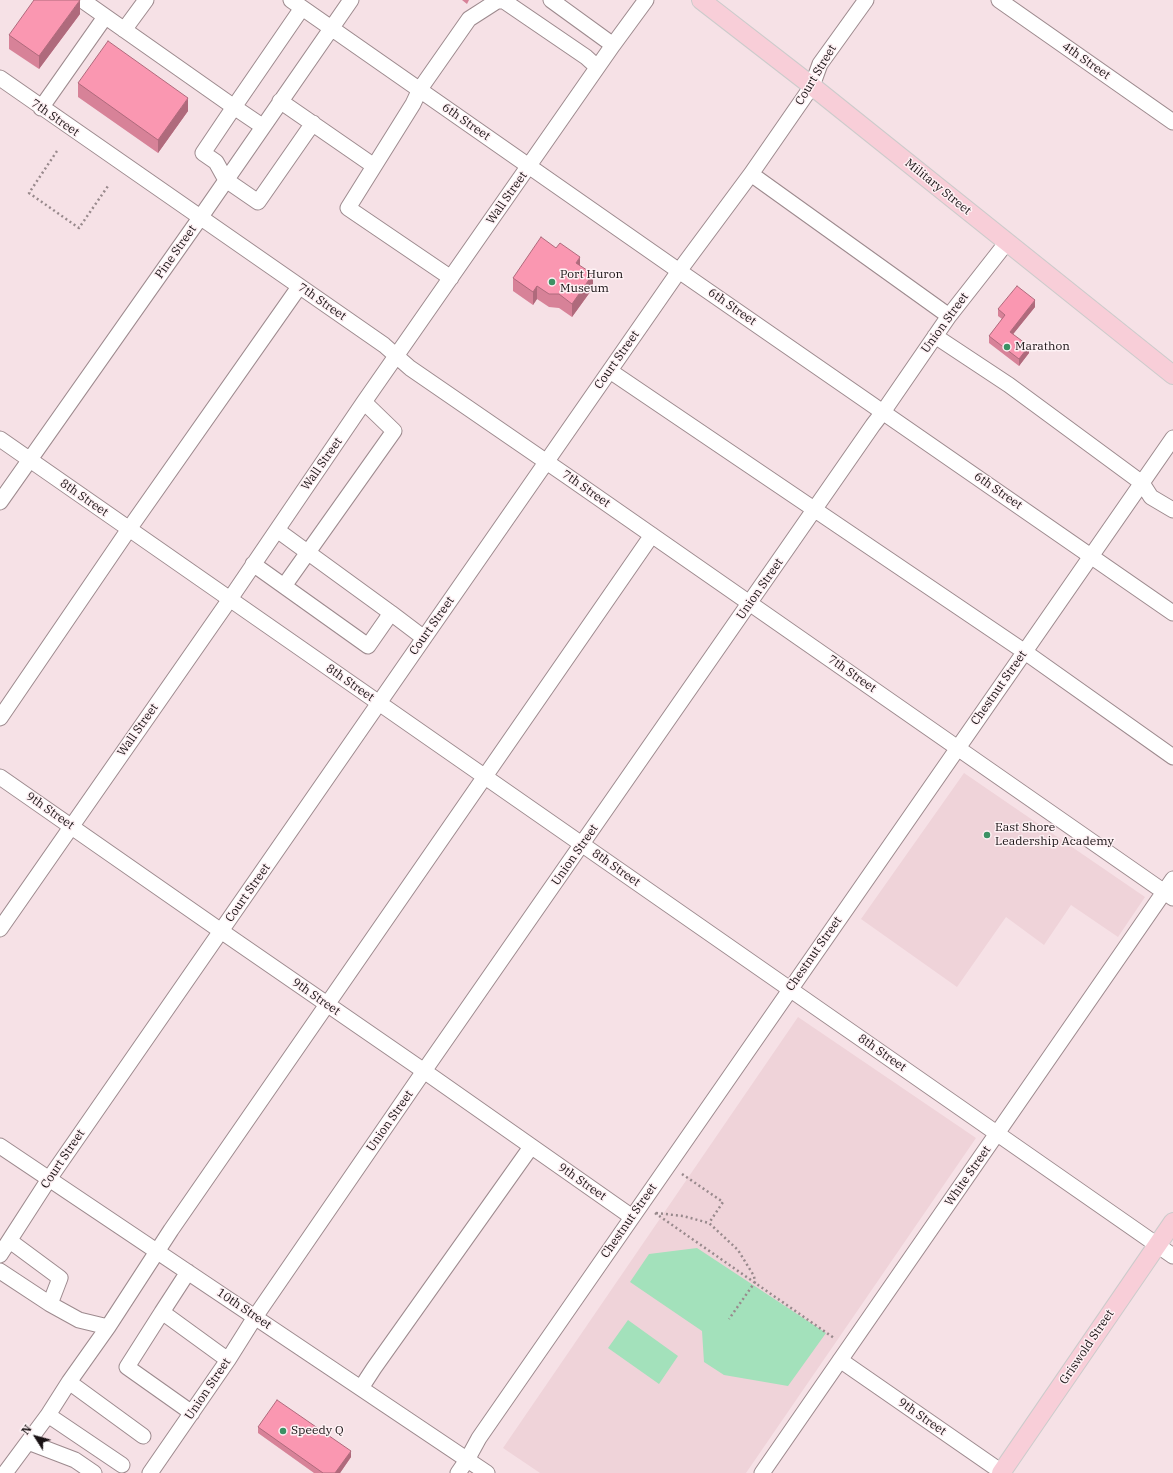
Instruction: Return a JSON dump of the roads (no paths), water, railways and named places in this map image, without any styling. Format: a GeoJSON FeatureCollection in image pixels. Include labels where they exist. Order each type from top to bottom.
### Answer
{"type":"FeatureCollection","features":[{"type":"Feature","properties":{"kind":"main road","name":"Military Street"},"geometry":{"type":"LineString","coordinates":[[701,0],[812,86],[1173,375]]}},
{"type":"Feature","properties":{"kind":"main road","name":"Griswold Street"},"geometry":{"type":"LineString","coordinates":[[1002,1473],[1173,1222]]}},
{"type":"Feature","properties":{"kind":"street"},"geometry":{"type":"LineString","coordinates":[[82,0],[262,126]]}},
{"type":"Feature","properties":{"kind":"street"},"geometry":{"type":"LineString","coordinates":[[124,30],[146,0]]}},
{"type":"Feature","properties":{"kind":"street","name":"Pine Street"},"geometry":{"type":"LineString","coordinates":[[0,502],[351,0]]}},
{"type":"Feature","properties":{"kind":"street"},"geometry":{"type":"LineString","coordinates":[[550,0],[613,45]]}},
{"type":"Feature","properties":{"kind":"street","name":"Wall Street"},"geometry":{"type":"LineString","coordinates":[[0,929],[230,599],[364,402],[597,67],[646,0]]}},
{"type":"Feature","properties":{"kind":"street","name":"Court Street"},"geometry":{"type":"LineString","coordinates":[[0,1254],[10,1241],[49,1179],[610,370],[679,271],[751,174],[812,86],[820,64],[866,0]]}},
{"type":"Feature","properties":{"kind":"street","name":"4th Street"},"geometry":{"type":"LineString","coordinates":[[1000,0],[1173,122]]}},
{"type":"Feature","properties":{"kind":"street"},"geometry":{"type":"LineString","coordinates":[[451,278],[348,208],[413,104],[420,89],[470,19],[497,1],[522,5],[597,67]]}},
{"type":"Feature","properties":{"kind":"street"},"geometry":{"type":"LineString","coordinates":[[297,4],[234,107],[203,153],[216,162],[226,180],[258,202],[313,123]]}},
{"type":"Feature","properties":{"kind":"street","name":"6th Street"},"geometry":{"type":"LineString","coordinates":[[297,4],[1173,613]]}},
{"type":"Feature","properties":{"kind":"street"},"geometry":{"type":"LineString","coordinates":[[41,108],[105,17]]}},
{"type":"Feature","properties":{"kind":"street","name":"7th Street"},"geometry":{"type":"LineString","coordinates":[[0,78],[41,108],[384,345],[410,368],[1168,895]]}},
{"type":"Feature","properties":{"kind":"street"},"geometry":{"type":"LineString","coordinates":[[280,101],[374,166]]}},
{"type":"Feature","properties":{"kind":"street"},"geometry":{"type":"LineString","coordinates":[[751,174],[949,316]]}},
{"type":"Feature","properties":{"kind":"street","name":"Union Street"},"geometry":{"type":"LineString","coordinates":[[150,1473],[424,1071],[873,425],[949,316],[1007,242]]}},
{"type":"Feature","properties":{"kind":"street"},"geometry":{"type":"LineString","coordinates":[[0,718],[129,529],[299,287]]}},
{"type":"Feature","properties":{"kind":"street"},"geometry":{"type":"LineString","coordinates":[[935,336],[1009,385],[1142,483],[1151,497],[1173,510]]}},
{"type":"Feature","properties":{"kind":"street"},"geometry":{"type":"LineString","coordinates":[[610,370],[1025,652],[1173,757]]}},
{"type":"Feature","properties":{"kind":"street"},"geometry":{"type":"LineString","coordinates":[[284,586],[309,553],[394,431],[364,402]]}},
{"type":"Feature","properties":{"kind":"street","name":"Chestnut Street"},"geometry":{"type":"LineString","coordinates":[[458,1473],[479,1438],[957,747],[1025,652],[1173,438]]}},
{"type":"Feature","properties":{"kind":"street","name":"8th Street"},"geometry":{"type":"LineString","coordinates":[[0,439],[1173,1256]]}},
{"type":"Feature","properties":{"kind":"street"},"geometry":{"type":"LineString","coordinates":[[277,530],[392,613],[424,638]]}},
{"type":"Feature","properties":{"kind":"street"},"geometry":{"type":"LineString","coordinates":[[5,1473],[48,1415],[69,1382],[108,1327],[157,1251],[652,535]]}},
{"type":"Feature","properties":{"kind":"street"},"geometry":{"type":"LineString","coordinates":[[253,564],[368,646],[392,613]]}},
{"type":"Feature","properties":{"kind":"street","name":"9th Street"},"geometry":{"type":"LineString","coordinates":[[0,777],[632,1217]]}},
{"type":"Feature","properties":{"kind":"street","name":"White Street"},"geometry":{"type":"LineString","coordinates":[[762,1473],[997,1133],[1168,895],[1173,879]]}},
{"type":"Feature","properties":{"kind":"street","name":"10th Street"},"geometry":{"type":"LineString","coordinates":[[0,1146],[487,1473]]}},
{"type":"Feature","properties":{"kind":"street"},"geometry":{"type":"LineString","coordinates":[[361,1388],[531,1147]]}},
{"type":"Feature","properties":{"kind":"street"},"geometry":{"type":"LineString","coordinates":[[10,1241],[60,1278],[50,1304]]}},
{"type":"Feature","properties":{"kind":"street"},"geometry":{"type":"LineString","coordinates":[[0,1271],[50,1304],[79,1320],[108,1327]]}},
{"type":"Feature","properties":{"kind":"street"},"geometry":{"type":"LineString","coordinates":[[188,1272],[127,1367],[192,1413]]}},
{"type":"Feature","properties":{"kind":"street"},"geometry":{"type":"LineString","coordinates":[[162,1312],[228,1360]]}},
{"type":"Feature","properties":{"kind":"street","name":"9th Street"},"geometry":{"type":"LineString","coordinates":[[840,1360],[1002,1473]]}},
{"type":"Feature","properties":{"kind":"street"},"geometry":{"type":"LineString","coordinates":[[69,1382],[143,1436]]}},
{"type":"Feature","properties":{"kind":"street"},"geometry":{"type":"LineString","coordinates":[[48,1415],[122,1465]]}},
{"type":"Feature","properties":{"kind":"street"},"geometry":{"type":"LineString","coordinates":[[28,1442],[75,1460],[94,1473]]}},
{"type":"Feature","properties":{"kind":"place","name":"Port Huron Museum"},"geometry":{"type":"Point","coordinates":[552,282]}},
{"type":"Feature","properties":{"kind":"place","name":"Marathon"},"geometry":{"type":"Point","coordinates":[1007,347]}},
{"type":"Feature","properties":{"kind":"place","name":"East Shore Leadership Academy"},"geometry":{"type":"Point","coordinates":[987,835]}},
{"type":"Feature","properties":{"kind":"place","name":"Speedy Q"},"geometry":{"type":"Point","coordinates":[283,1431]}}]}
